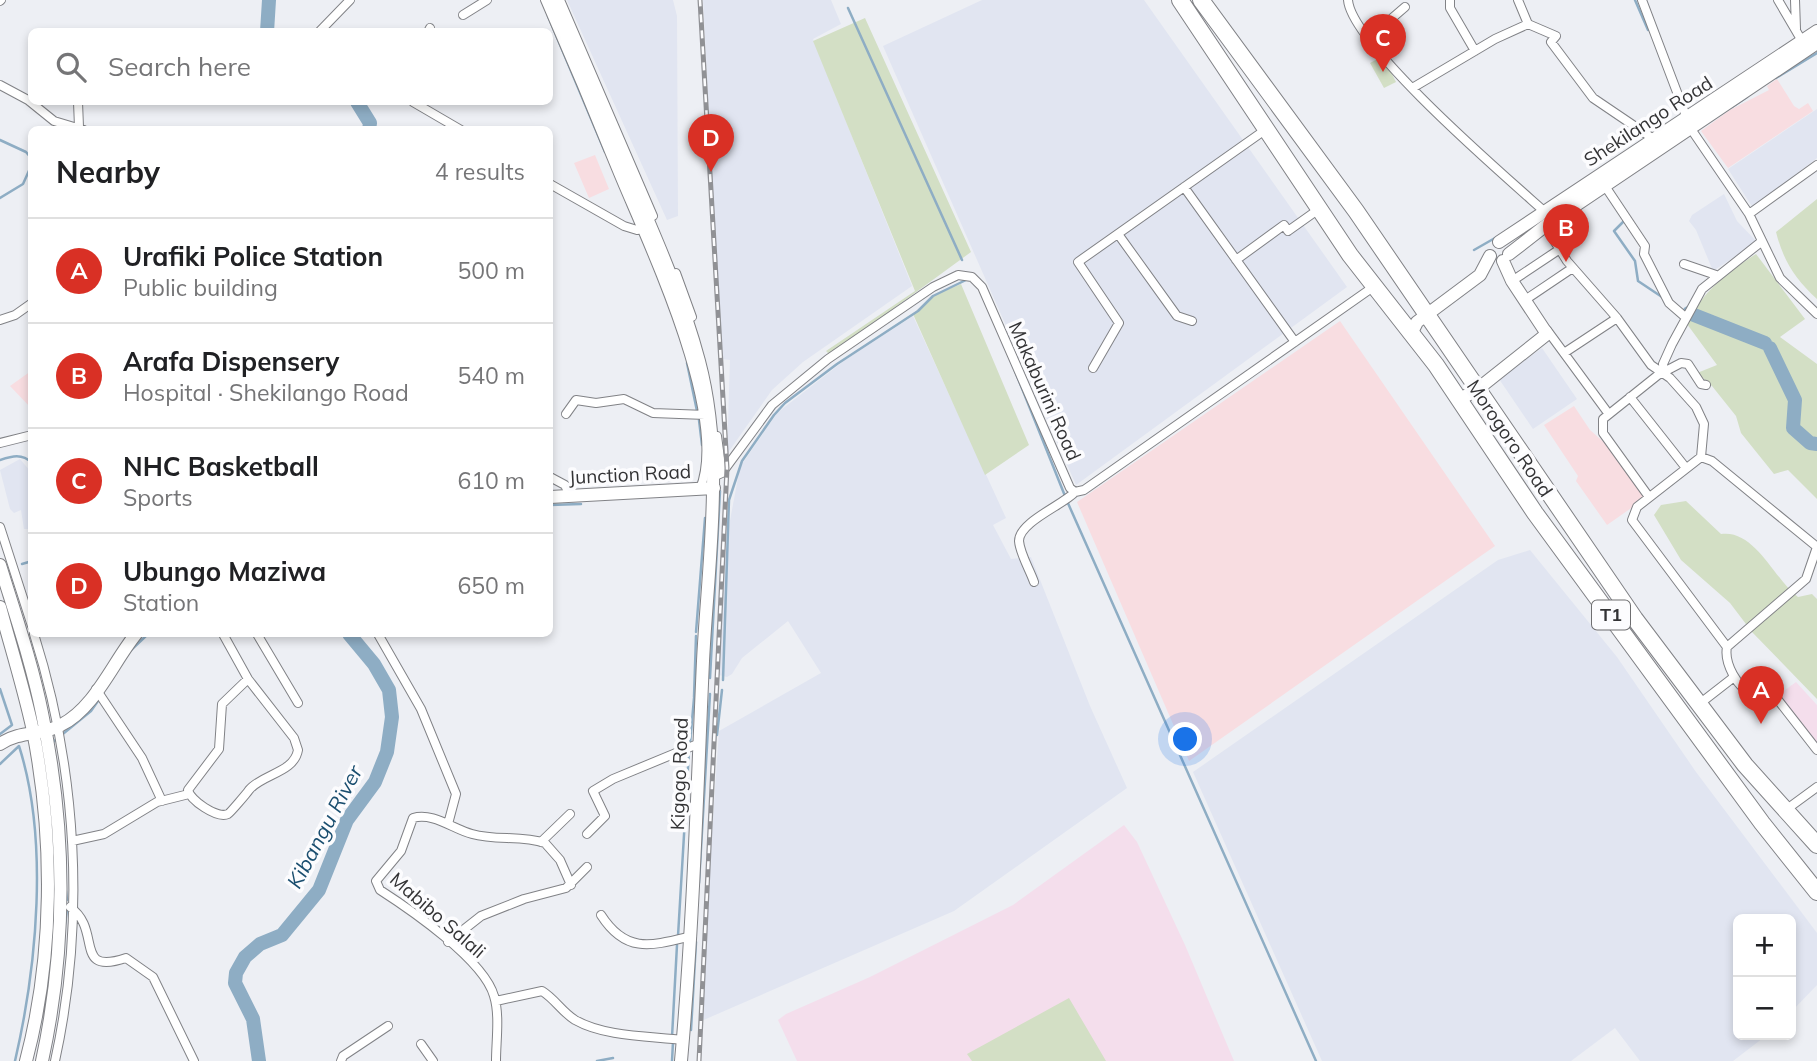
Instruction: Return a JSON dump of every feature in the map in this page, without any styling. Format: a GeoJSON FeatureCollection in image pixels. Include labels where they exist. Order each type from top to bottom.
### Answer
{"type":"FeatureCollection","features":[{"type":"Feature","properties":{"kind":"highway","name":"Morogoro Road"},"geometry":{"type":"LineString","coordinates":[[1180,0],[1350,255],[1376,285],[1459,400],[1535,513],[1762,823],[1817,892]]}},
{"type":"Feature","properties":{"kind":"highway","name":"Morogoro Road"},"geometry":{"type":"LineString","coordinates":[[1201,0],[1296,125],[1635,619],[1745,765],[1817,845]]}},
{"type":"Feature","properties":{"kind":"main road","name":"Kigogo Road"},"geometry":{"type":"LineString","coordinates":[[552,0],[689,328],[699,363],[712,482],[692,936],[681,1061]]}},
{"type":"Feature","properties":{"kind":"main road","name":"Shekilango Road"},"geometry":{"type":"LineString","coordinates":[[1506,258],[1543,227],[1690,124],[1799,36],[1817,31]]}},
{"type":"Feature","properties":{"kind":"main road","name":"Shekilango Road"},"geometry":{"type":"LineString","coordinates":[[1499,242],[1655,140],[1690,124],[1817,43]]}},
{"type":"Feature","properties":{"kind":"main road"},"geometry":{"type":"LineString","coordinates":[[1411,334],[1417,322],[1482,273],[1491,247],[1499,242],[1507,245],[1506,258],[1512,281],[1547,330],[1541,342],[1459,400]]}},
{"type":"Feature","properties":{"kind":"main road"},"geometry":{"type":"LineString","coordinates":[[1490,256],[1496,261],[1506,258]]}},
{"type":"Feature","properties":{"kind":"main road"},"geometry":{"type":"LineString","coordinates":[[1482,273],[1499,274],[1512,281]]}},
{"type":"Feature","properties":{"kind":"main road","name":"Junction Road"},"geometry":{"type":"LineString","coordinates":[[553,497],[712,482]]}},
{"type":"Feature","properties":{"kind":"main road"},"geometry":{"type":"LineString","coordinates":[[0,565],[45,730],[67,906],[42,1061]]}},
{"type":"Feature","properties":{"kind":"main road"},"geometry":{"type":"LineString","coordinates":[[0,607],[10,645],[45,730],[47,913],[40,990],[26,1061]]}},
{"type":"Feature","properties":{"kind":"main road"},"geometry":{"type":"LineString","coordinates":[[0,744],[13,735],[45,730],[70,720],[96,690],[134,637]]}},
{"type":"Feature","properties":{"kind":"street"},"geometry":{"type":"LineString","coordinates":[[323,28],[350,0]]}},
{"type":"Feature","properties":{"kind":"street"},"geometry":{"type":"LineString","coordinates":[[463,15],[487,0]]}},
{"type":"Feature","properties":{"kind":"street"},"geometry":{"type":"LineString","coordinates":[[545,0],[647,228],[624,226],[553,186]]}},
{"type":"Feature","properties":{"kind":"street"},"geometry":{"type":"LineString","coordinates":[[560,0],[686,297],[701,348],[712,482]]}},
{"type":"Feature","properties":{"kind":"street"},"geometry":{"type":"LineString","coordinates":[[1349,0],[1354,19],[1414,87],[1544,211]]}},
{"type":"Feature","properties":{"kind":"street"},"geometry":{"type":"LineString","coordinates":[[1450,0],[1450,8],[1475,51]]}},
{"type":"Feature","properties":{"kind":"street"},"geometry":{"type":"LineString","coordinates":[[1518,0],[1528,24],[1556,36],[1551,42],[1593,98],[1655,140]]}},
{"type":"Feature","properties":{"kind":"street"},"geometry":{"type":"LineString","coordinates":[[1642,0],[1655,40],[1690,124],[1749,214],[1780,278],[1817,314]]}},
{"type":"Feature","properties":{"kind":"street"},"geometry":{"type":"LineString","coordinates":[[1778,0],[1799,36]]}},
{"type":"Feature","properties":{"kind":"street"},"geometry":{"type":"LineString","coordinates":[[1795,0],[1799,36]]}},
{"type":"Feature","properties":{"kind":"street"},"geometry":{"type":"LineString","coordinates":[[1369,38],[1405,7]]}},
{"type":"Feature","properties":{"kind":"street"},"geometry":{"type":"LineString","coordinates":[[1414,87],[1528,24]]}},
{"type":"Feature","properties":{"kind":"street"},"geometry":{"type":"LineString","coordinates":[[0,85],[28,100]]}},
{"type":"Feature","properties":{"kind":"street"},"geometry":{"type":"LineString","coordinates":[[34,105],[54,121],[74,126]]}},
{"type":"Feature","properties":{"kind":"street"},"geometry":{"type":"LineString","coordinates":[[78,105],[82,126]]}},
{"type":"Feature","properties":{"kind":"street"},"geometry":{"type":"LineString","coordinates":[[418,105],[449,126]]}},
{"type":"Feature","properties":{"kind":"street"},"geometry":{"type":"LineString","coordinates":[[1093,368],[1119,323],[1078,262],[1265,130]]}},
{"type":"Feature","properties":{"kind":"street"},"geometry":{"type":"LineString","coordinates":[[1749,214],[1817,165]]}},
{"type":"Feature","properties":{"kind":"street"},"geometry":{"type":"LineString","coordinates":[[1605,186],[1645,246],[1644,254],[1670,303],[1684,316]]}},
{"type":"Feature","properties":{"kind":"street"},"geometry":{"type":"LineString","coordinates":[[1184,187],[1295,342]]}},
{"type":"Feature","properties":{"kind":"street"},"geometry":{"type":"LineString","coordinates":[[1236,260],[1284,225],[1288,231],[1319,209]]}},
{"type":"Feature","properties":{"kind":"street"},"geometry":{"type":"LineString","coordinates":[[1543,227],[1571,269],[1663,373],[1677,385],[1702,417],[1701,457]]}},
{"type":"Feature","properties":{"kind":"street"},"geometry":{"type":"LineString","coordinates":[[1543,227],[1602,304]]}},
{"type":"Feature","properties":{"kind":"street"},"geometry":{"type":"LineString","coordinates":[[1118,234],[1177,316],[1192,321]]}},
{"type":"Feature","properties":{"kind":"street"},"geometry":{"type":"LineString","coordinates":[[1663,373],[1663,363],[1684,316],[1702,289],[1716,275],[1761,242]]}},
{"type":"Feature","properties":{"kind":"street"},"geometry":{"type":"LineString","coordinates":[[1512,281],[1558,251]]}},
{"type":"Feature","properties":{"kind":"street"},"geometry":{"type":"LineString","coordinates":[[1684,264],[1716,275]]}},
{"type":"Feature","properties":{"kind":"street"},"geometry":{"type":"LineString","coordinates":[[1525,300],[1571,269]]}},
{"type":"Feature","properties":{"kind":"street","name":"Makaburini Road"},"geometry":{"type":"LineString","coordinates":[[712,482],[772,405],[802,379],[933,287],[958,275],[965,275],[981,285],[1070,488],[1075,492],[1084,489],[1376,285]]}},
{"type":"Feature","properties":{"kind":"street"},"geometry":{"type":"LineString","coordinates":[[0,320],[15,315],[28,306]]}},
{"type":"Feature","properties":{"kind":"street"},"geometry":{"type":"LineString","coordinates":[[1564,353],[1617,318]]}},
{"type":"Feature","properties":{"kind":"street"},"geometry":{"type":"LineString","coordinates":[[1547,330],[1608,413]]}},
{"type":"Feature","properties":{"kind":"street"},"geometry":{"type":"LineString","coordinates":[[1649,497],[1603,433],[1602,422],[1608,413],[1663,373],[1684,362],[1701,384],[1706,385]]}},
{"type":"Feature","properties":{"kind":"street"},"geometry":{"type":"LineString","coordinates":[[1630,397],[1686,468]]}},
{"type":"Feature","properties":{"kind":"street"},"geometry":{"type":"LineString","coordinates":[[566,414],[576,400],[596,403],[624,399],[653,413],[705,415]]}},
{"type":"Feature","properties":{"kind":"street"},"geometry":{"type":"LineString","coordinates":[[0,443],[28,436]]}},
{"type":"Feature","properties":{"kind":"street"},"geometry":{"type":"LineString","coordinates":[[1701,457],[1637,507],[1632,520],[1727,647],[1726,661],[1734,677],[1755,694],[1771,691],[1817,750]]}},
{"type":"Feature","properties":{"kind":"street"},"geometry":{"type":"LineString","coordinates":[[1701,457],[1729,475],[1817,547],[1807,579]]}},
{"type":"Feature","properties":{"kind":"street"},"geometry":{"type":"LineString","coordinates":[[553,479],[565,485],[570,496]]}},
{"type":"Feature","properties":{"kind":"street"},"geometry":{"type":"LineString","coordinates":[[1034,582],[1020,545],[1021,532],[1030,522],[1067,500],[1075,492]]}},
{"type":"Feature","properties":{"kind":"street"},"geometry":{"type":"LineString","coordinates":[[0,527],[28,614]]}},
{"type":"Feature","properties":{"kind":"street"},"geometry":{"type":"LineString","coordinates":[[1727,647],[1817,572]]}},
{"type":"Feature","properties":{"kind":"street"},"geometry":{"type":"LineString","coordinates":[[0,635],[10,645]]}},
{"type":"Feature","properties":{"kind":"street"},"geometry":{"type":"LineString","coordinates":[[34,637],[45,730],[69,788],[72,841],[67,906],[68,975],[55,1061]]}},
{"type":"Feature","properties":{"kind":"street"},"geometry":{"type":"LineString","coordinates":[[72,841],[104,834],[141,810],[189,794],[213,810],[228,814],[248,791],[296,758],[298,750],[294,738],[266,706],[225,637]]}},
{"type":"Feature","properties":{"kind":"street"},"geometry":{"type":"LineString","coordinates":[[259,637],[298,703]]}},
{"type":"Feature","properties":{"kind":"street"},"geometry":{"type":"LineString","coordinates":[[380,637],[421,709],[456,794],[448,824]]}},
{"type":"Feature","properties":{"kind":"street"},"geometry":{"type":"LineString","coordinates":[[1698,705],[1734,677]]}},
{"type":"Feature","properties":{"kind":"street"},"geometry":{"type":"LineString","coordinates":[[189,794],[191,785],[221,743],[222,704],[248,679]]}},
{"type":"Feature","properties":{"kind":"street"},"geometry":{"type":"LineString","coordinates":[[96,690],[142,758],[162,801]]}},
{"type":"Feature","properties":{"kind":"street"},"geometry":{"type":"LineString","coordinates":[[587,834],[605,816],[593,791],[613,779],[700,743]]}},
{"type":"Feature","properties":{"kind":"street"},"geometry":{"type":"LineString","coordinates":[[1787,809],[1817,787]]}},
{"type":"Feature","properties":{"kind":"street"},"geometry":{"type":"LineString","coordinates":[[570,814],[541,842],[554,851],[571,885]]}},
{"type":"Feature","properties":{"kind":"street","name":"Mabibo Salali"},"geometry":{"type":"LineString","coordinates":[[496,1061],[496,1001],[492,989],[479,970],[433,926],[380,890],[376,881],[401,851],[413,818],[431,817],[486,838],[541,842]]}},
{"type":"Feature","properties":{"kind":"street"},"geometry":{"type":"LineString","coordinates":[[448,942],[481,916],[571,885],[587,867]]}},
{"type":"Feature","properties":{"kind":"street"},"geometry":{"type":"LineString","coordinates":[[67,906],[85,924],[92,952],[99,963],[104,965],[126,958],[153,977],[194,1061]]}},
{"type":"Feature","properties":{"kind":"street"},"geometry":{"type":"LineString","coordinates":[[601,915],[622,940],[636,945],[692,936]]}},
{"type":"Feature","properties":{"kind":"street"},"geometry":{"type":"LineString","coordinates":[[496,1001],[542,992],[553,998],[576,1020],[607,1031],[683,1040]]}},
{"type":"Feature","properties":{"kind":"street"},"geometry":{"type":"LineString","coordinates":[[341,1061],[343,1056],[388,1026]]}},
{"type":"Feature","properties":{"kind":"street"},"geometry":{"type":"LineString","coordinates":[[421,1044],[433,1061]]}},
{"type":"Feature","properties":{"kind":"shaded area"},"geometry":{"type":"Polygon","coordinates":[[[567,0],[673,0],[677,16],[678,216],[667,220],[567,0]]]}},
{"type":"Feature","properties":{"kind":"shaded area"},"geometry":{"type":"Polygon","coordinates":[[[703,0],[831,0],[841,24],[813,39],[912,286],[803,362],[772,390],[727,454],[730,360],[722,359],[703,0]]]}},
{"type":"Feature","properties":{"kind":"shaded area"},"geometry":{"type":"Polygon","coordinates":[[[982,0],[1144,0],[1347,287],[1076,485],[883,46],[982,0]]]}},
{"type":"Feature","properties":{"kind":"shaded area"},"geometry":{"type":"Polygon","coordinates":[[[1777,79],[1794,106],[1799,109],[1808,103],[1813,111],[1728,168],[1701,131],[1730,110],[1769,90],[1767,86],[1777,79]]]}},
{"type":"Feature","properties":{"kind":"shaded area"},"geometry":{"type":"Polygon","coordinates":[[[1817,109],[1817,158],[1753,208],[1728,169],[1817,109]]]}},
{"type":"Feature","properties":{"kind":"shaded area"},"geometry":{"type":"Polygon","coordinates":[[[595,155],[609,189],[589,198],[574,163],[595,155]]]}},
{"type":"Feature","properties":{"kind":"shaded area"},"geometry":{"type":"Polygon","coordinates":[[[1724,194],[1737,221],[1757,242],[1713,271],[1696,230],[1689,221],[1692,215],[1724,194]]]}},
{"type":"Feature","properties":{"kind":"shaded area"},"geometry":{"type":"Polygon","coordinates":[[[913,316],[1006,518],[993,525],[1011,559],[1031,557],[1090,706],[1127,788],[954,911],[699,1022],[719,731],[821,673],[788,621],[742,658],[732,674],[727,677],[719,675],[726,542],[740,467],[777,413],[845,360],[913,316]]]}},
{"type":"Feature","properties":{"kind":"shaded area"},"geometry":{"type":"Polygon","coordinates":[[[1340,321],[1495,546],[1189,761],[1077,502],[1340,321]]]}},
{"type":"Feature","properties":{"kind":"shaded area"},"geometry":{"type":"Polygon","coordinates":[[[1542,348],[1577,399],[1533,429],[1499,379],[1542,348]]]}},
{"type":"Feature","properties":{"kind":"shaded area"},"geometry":{"type":"Polygon","coordinates":[[[28,373],[28,405],[10,386],[28,373]]]}},
{"type":"Feature","properties":{"kind":"shaded area"},"geometry":{"type":"Polygon","coordinates":[[[1574,406],[1590,430],[1616,453],[1647,497],[1607,525],[1576,481],[1578,476],[1544,425],[1574,406]]]}},
{"type":"Feature","properties":{"kind":"shaded area"},"geometry":{"type":"Polygon","coordinates":[[[20,459],[28,468],[28,529],[24,529],[21,510],[14,513],[10,509],[0,470],[20,459]]]}},
{"type":"Feature","properties":{"kind":"shaded area"},"geometry":{"type":"Polygon","coordinates":[[[1530,550],[1617,657],[1696,772],[1817,933],[1817,985],[1796,1007],[1796,914],[1733,914],[1733,1040],[1760,1040],[1733,1061],[1640,1061],[1615,1028],[1571,1061],[1322,1061],[1193,772],[1498,560],[1530,550]]]}},
{"type":"Feature","properties":{"kind":"shaded area"},"geometry":{"type":"Polygon","coordinates":[[[1796,682],[1817,705],[1817,748],[1777,696],[1796,682]]]}},
{"type":"Feature","properties":{"kind":"shaded area"},"geometry":{"type":"Polygon","coordinates":[[[1124,825],[1137,842],[1185,945],[1234,1061],[797,1061],[778,1020],[786,1014],[870,977],[1013,905],[1124,825]]]}},
{"type":"Feature","properties":{"kind":"green space"},"geometry":{"type":"Polygon","coordinates":[[[865,18],[971,252],[830,355],[826,351],[915,291],[813,41],[865,18]]]}},
{"type":"Feature","properties":{"kind":"green space"},"geometry":{"type":"Polygon","coordinates":[[[1383,56],[1396,82],[1384,88],[1370,63],[1383,56]]]}},
{"type":"Feature","properties":{"kind":"green space"},"geometry":{"type":"Polygon","coordinates":[[[1817,199],[1817,299],[1791,268],[1776,232],[1817,199]]]}},
{"type":"Feature","properties":{"kind":"green space"},"geometry":{"type":"Polygon","coordinates":[[[1756,254],[1805,319],[1780,337],[1817,364],[1817,499],[1788,470],[1774,474],[1741,433],[1736,416],[1712,386],[1697,373],[1717,365],[1687,324],[1700,302],[1716,284],[1756,254]]]}},
{"type":"Feature","properties":{"kind":"green space"},"geometry":{"type":"Polygon","coordinates":[[[961,284],[1029,445],[985,475],[913,314],[933,296],[961,284]]]}},
{"type":"Feature","properties":{"kind":"green space"},"geometry":{"type":"Polygon","coordinates":[[[1686,501],[1721,534],[1744,539],[1754,547],[1798,597],[1812,594],[1817,599],[1817,699],[1752,632],[1730,603],[1681,560],[1654,515],[1661,505],[1686,501]]]}},
{"type":"Feature","properties":{"kind":"green space"},"geometry":{"type":"Polygon","coordinates":[[[1069,998],[1106,1061],[972,1061],[967,1054],[1069,998]]]}},
{"type":"Feature","properties":{"kind":"waterway","name":"Kibangu River"},"geometry":{"type":"LineString","coordinates":[[267,28],[269,0]]}},
{"type":"Feature","properties":{"kind":"waterway"},"geometry":{"type":"LineString","coordinates":[[1635,0],[1648,30]]}},
{"type":"Feature","properties":{"kind":"waterway"},"geometry":{"type":"LineString","coordinates":[[848,8],[962,260]]}},
{"type":"Feature","properties":{"kind":"waterway"},"geometry":{"type":"LineString","coordinates":[[548,16],[605,152]]}},
{"type":"Feature","properties":{"kind":"waterway"},"geometry":{"type":"LineString","coordinates":[[1776,78],[1817,53]]}},
{"type":"Feature","properties":{"kind":"waterway"},"geometry":{"type":"LineString","coordinates":[[1732,107],[1747,97]]}},
{"type":"Feature","properties":{"kind":"waterway","name":"Kibangu River"},"geometry":{"type":"LineString","coordinates":[[359,105],[370,126]]}},
{"type":"Feature","properties":{"kind":"waterway"},"geometry":{"type":"LineString","coordinates":[[0,140],[28,154]]}},
{"type":"Feature","properties":{"kind":"waterway"},"geometry":{"type":"LineString","coordinates":[[0,198],[23,184],[28,173]]}},
{"type":"Feature","properties":{"kind":"waterway"},"geometry":{"type":"LineString","coordinates":[[1626,219],[1614,231],[1635,261],[1638,281],[1665,299]]}},
{"type":"Feature","properties":{"kind":"waterway"},"geometry":{"type":"LineString","coordinates":[[1474,250],[1495,238]]}},
{"type":"Feature","properties":{"kind":"waterway"},"geometry":{"type":"LineString","coordinates":[[723,680],[729,500],[742,461],[785,403],[837,364],[918,311],[933,296],[968,279]]}},
{"type":"Feature","properties":{"kind":"waterway"},"geometry":{"type":"LineString","coordinates":[[1689,313],[1765,343]]}},
{"type":"Feature","properties":{"kind":"waterway"},"geometry":{"type":"LineString","coordinates":[[1770,348],[1795,400],[1793,428],[1810,443],[1817,444]]}},
{"type":"Feature","properties":{"kind":"waterway"},"geometry":{"type":"LineString","coordinates":[[687,363],[697,411]]}},
{"type":"Feature","properties":{"kind":"waterway"},"geometry":{"type":"LineString","coordinates":[[1015,371],[1067,501],[1316,1061]]}},
{"type":"Feature","properties":{"kind":"waterway"},"geometry":{"type":"LineString","coordinates":[[699,420],[702,445]]}},
{"type":"Feature","properties":{"kind":"waterway"},"geometry":{"type":"LineString","coordinates":[[0,460],[13,457],[28,460]]}},
{"type":"Feature","properties":{"kind":"waterway"},"geometry":{"type":"LineString","coordinates":[[710,678],[720,491]]}},
{"type":"Feature","properties":{"kind":"waterway"},"geometry":{"type":"LineString","coordinates":[[553,505],[581,504]]}},
{"type":"Feature","properties":{"kind":"waterway"},"geometry":{"type":"LineString","coordinates":[[696,632],[705,518]]}},
{"type":"Feature","properties":{"kind":"waterway"},"geometry":{"type":"LineString","coordinates":[[22,564],[28,562]]}},
{"type":"Feature","properties":{"kind":"waterway"},"geometry":{"type":"LineString","coordinates":[[694,697],[696,636]]}},
{"type":"Feature","properties":{"kind":"waterway"},"geometry":{"type":"LineString","coordinates":[[130,651],[145,637]]}},
{"type":"Feature","properties":{"kind":"waterway","name":"Kibangu River"},"geometry":{"type":"LineString","coordinates":[[259,1061],[253,1019],[235,983],[236,973],[245,957],[260,944],[282,935],[319,890],[347,820],[375,782],[387,752],[392,717],[389,690],[374,664],[352,637]]}},
{"type":"Feature","properties":{"kind":"waterway"},"geometry":{"type":"LineString","coordinates":[[0,689],[12,725],[0,734]]}},
{"type":"Feature","properties":{"kind":"waterway"},"geometry":{"type":"LineString","coordinates":[[717,735],[722,690]]}},
{"type":"Feature","properties":{"kind":"waterway"},"geometry":{"type":"LineString","coordinates":[[699,883],[710,694]]}},
{"type":"Feature","properties":{"kind":"waterway"},"geometry":{"type":"LineString","coordinates":[[53,742],[91,711],[100,698]]}},
{"type":"Feature","properties":{"kind":"waterway"},"geometry":{"type":"LineString","coordinates":[[690,744],[694,698]]}},
{"type":"Feature","properties":{"kind":"waterway"},"geometry":{"type":"LineString","coordinates":[[0,764],[19,746],[28,783],[37,862],[34,944],[15,1061]]}},
{"type":"Feature","properties":{"kind":"waterway"},"geometry":{"type":"LineString","coordinates":[[678,936],[689,751]]}},
{"type":"Feature","properties":{"kind":"waterway"},"geometry":{"type":"LineString","coordinates":[[66,891],[67,900]]}},
{"type":"Feature","properties":{"kind":"waterway"},"geometry":{"type":"LineString","coordinates":[[65,924],[67,910]]}},
{"type":"Feature","properties":{"kind":"waterway"},"geometry":{"type":"LineString","coordinates":[[691,1030],[696,942]]}},
{"type":"Feature","properties":{"kind":"waterway"},"geometry":{"type":"LineString","coordinates":[[672,1037],[677,945]]}},
{"type":"Feature","properties":{"kind":"waterway"},"geometry":{"type":"LineString","coordinates":[[672,1061],[673,1042]]}},
{"type":"Feature","properties":{"kind":"waterway"},"geometry":{"type":"LineString","coordinates":[[597,1061],[613,1058]]}},
{"type":"Feature","properties":{"kind":"railway"},"geometry":{"type":"LineString","coordinates":[[699,1061],[727,468],[700,0]]}},
{"type":"Feature","properties":{"kind":"place","name":"NHC Basketball"},"geometry":{"type":"Point","coordinates":[1383,72]}},
{"type":"Feature","properties":{"kind":"place","name":"Ubungo Maziwa"},"geometry":{"type":"Point","coordinates":[711,172]}},
{"type":"Feature","properties":{"kind":"place","name":"Arafa Dispensery"},"geometry":{"type":"Point","coordinates":[1566,262]}},
{"type":"Feature","properties":{"kind":"place","name":"Urafiki Police Station"},"geometry":{"type":"Point","coordinates":[1761,724]}}]}
